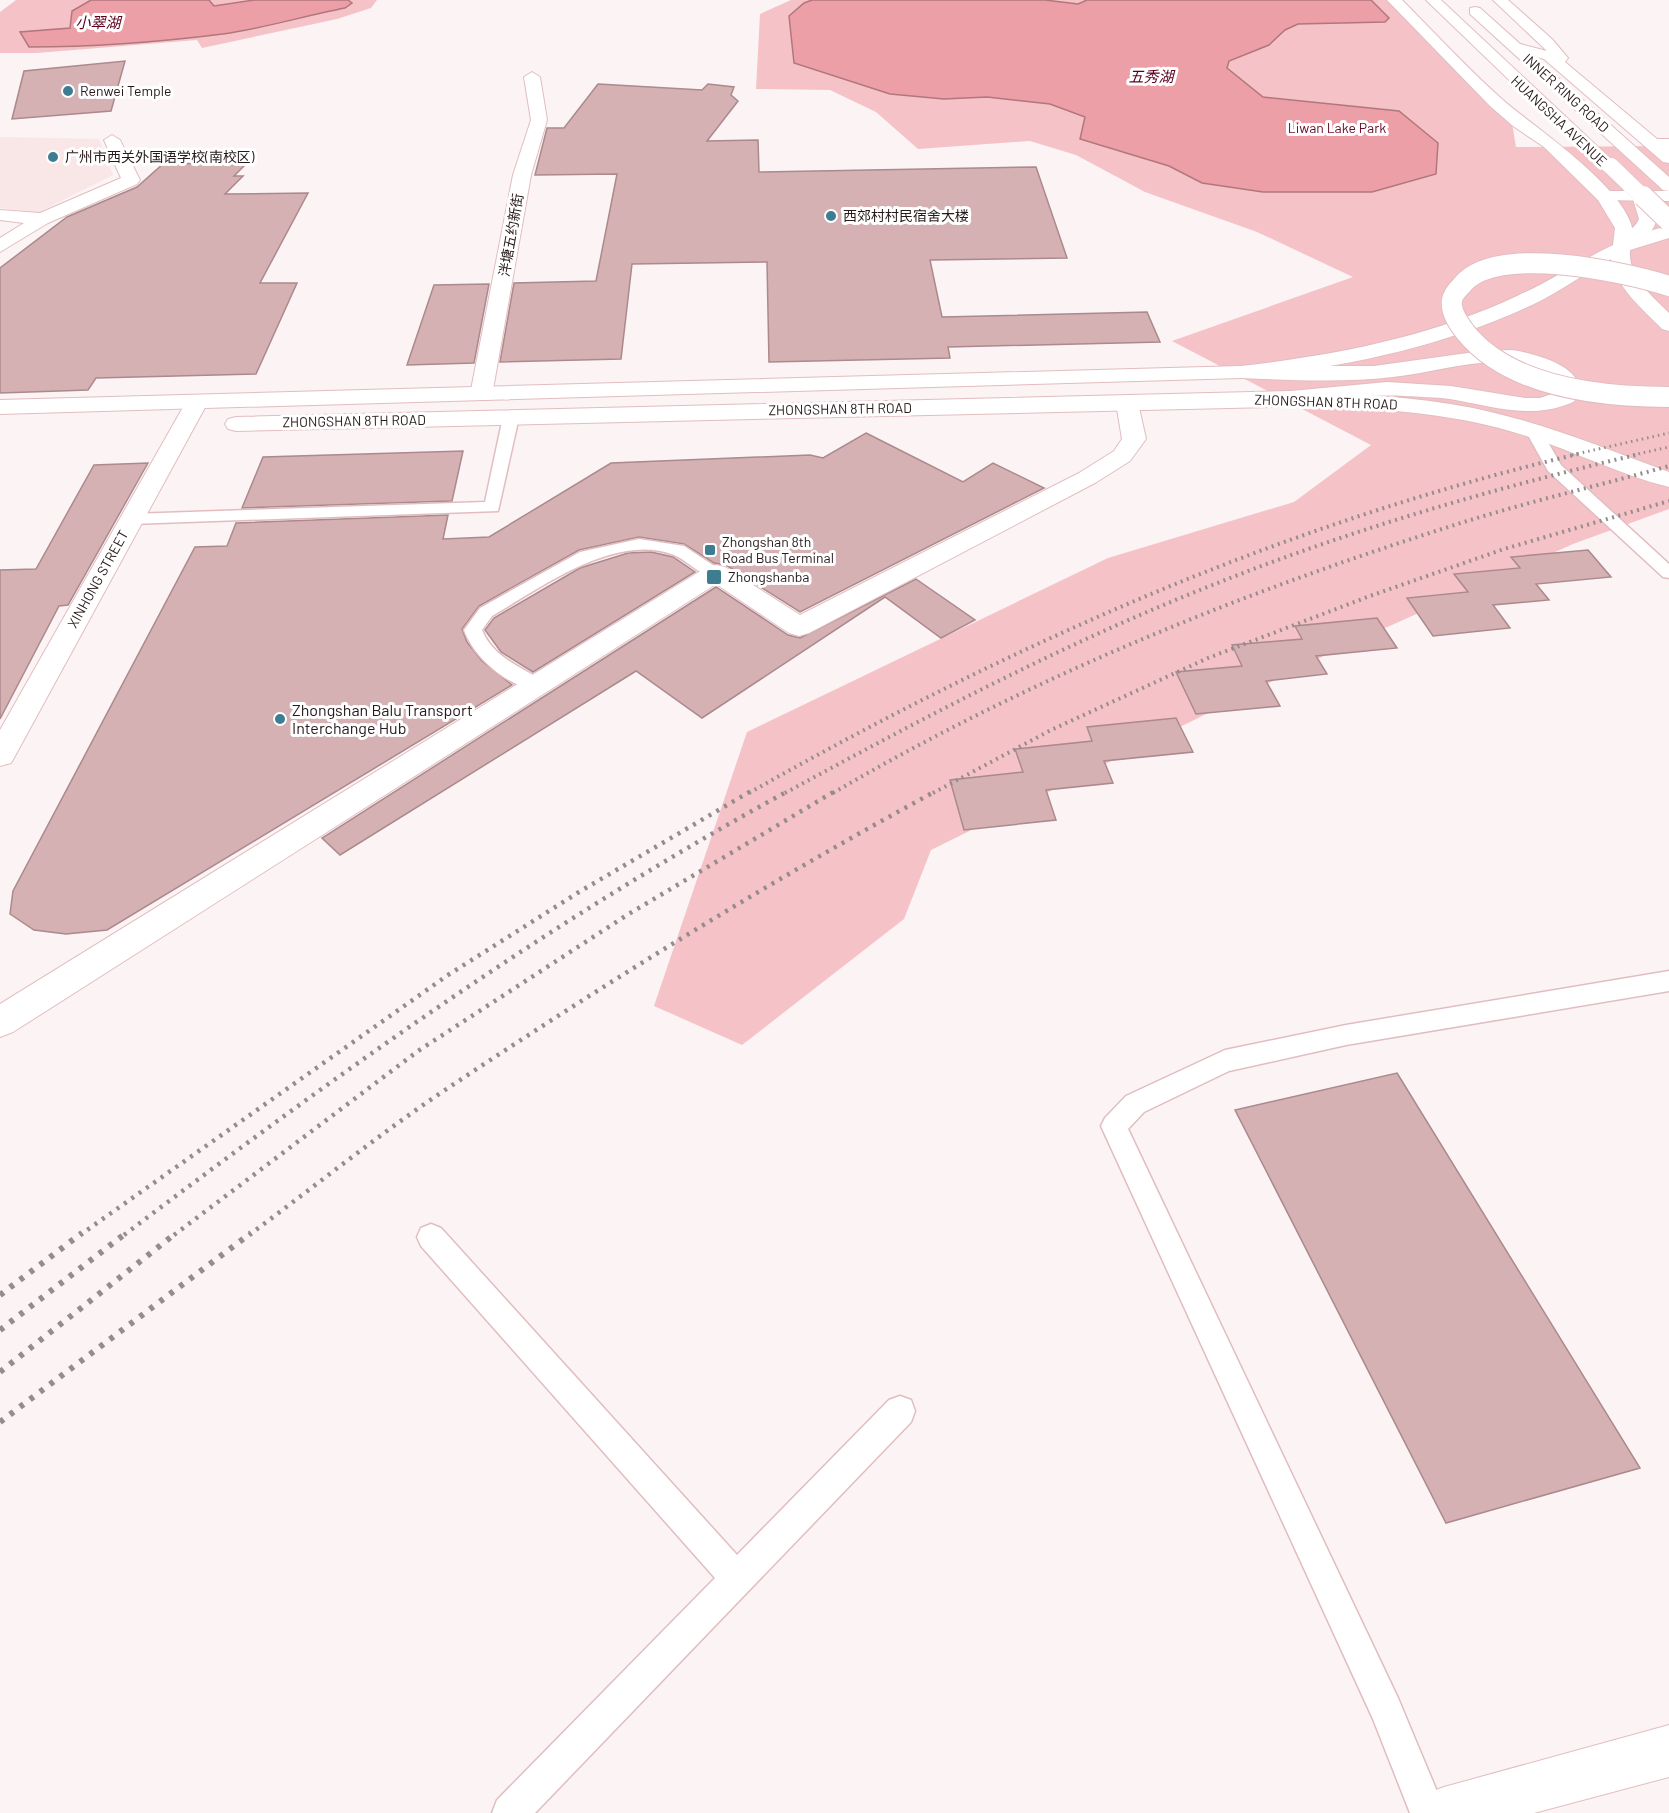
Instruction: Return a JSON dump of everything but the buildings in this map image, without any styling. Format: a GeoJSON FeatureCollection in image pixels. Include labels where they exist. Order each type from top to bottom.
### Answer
{"type":"FeatureCollection","features":[{"type":"Feature","properties":{"kind":"main road"},"geometry":{"type":"LineString","coordinates":[[1394,0],[1506,112],[1550,143]]}},
{"type":"Feature","properties":{"kind":"main road"},"geometry":{"type":"LineString","coordinates":[[1409,0],[1604,196],[1616,211],[1624,228],[1619,256],[1628,281],[1669,325]]}},
{"type":"Feature","properties":{"kind":"main road","name":"HUANGSHA AVENUE"},"geometry":{"type":"LineString","coordinates":[[1434,0],[1640,196]]}},
{"type":"Feature","properties":{"kind":"main road","name":"INNER RING ROAD"},"geometry":{"type":"LineString","coordinates":[[1434,0],[1669,221]]}},
{"type":"Feature","properties":{"kind":"main road","name":"HUANGSHA AVENUE"},"geometry":{"type":"LineString","coordinates":[[1464,0],[1669,184]]}},
{"type":"Feature","properties":{"kind":"main road","name":"INNER RING ROAD"},"geometry":{"type":"LineString","coordinates":[[1464,0],[1669,184]]}},
{"type":"Feature","properties":{"kind":"main road"},"geometry":{"type":"LineString","coordinates":[[1486,0],[1501,7],[1547,42],[1569,73]]}},
{"type":"Feature","properties":{"kind":"main road"},"geometry":{"type":"LineString","coordinates":[[1501,7],[1549,56],[1661,144],[1669,158]]}},
{"type":"Feature","properties":{"kind":"main road"},"geometry":{"type":"LineString","coordinates":[[1520,48],[1549,56]]}},
{"type":"Feature","properties":{"kind":"main road","name":"泮塘五约新街"},"geometry":{"type":"LineString","coordinates":[[481,395],[522,175],[539,120],[532,77]]}},
{"type":"Feature","properties":{"kind":"main road"},"geometry":{"type":"LineString","coordinates":[[0,246],[42,219],[132,180],[112,140]]}},
{"type":"Feature","properties":{"kind":"main road"},"geometry":{"type":"LineString","coordinates":[[1604,196],[1669,196]]}},
{"type":"Feature","properties":{"kind":"main road"},"geometry":{"type":"LineString","coordinates":[[1622,245],[1640,232],[1649,218],[1648,208],[1640,196]]}},
{"type":"Feature","properties":{"kind":"main road"},"geometry":{"type":"LineString","coordinates":[[0,215],[42,219]]}},
{"type":"Feature","properties":{"kind":"main road"},"geometry":{"type":"LineString","coordinates":[[1622,245],[1651,235],[1669,232]]}},
{"type":"Feature","properties":{"kind":"main road","name":"ZHONGSHAN 8TH ROAD"},"geometry":{"type":"LineString","coordinates":[[0,407],[1241,372],[1337,360],[1437,335],[1527,299],[1622,245]]}},
{"type":"Feature","properties":{"kind":"main road"},"geometry":{"type":"LineString","coordinates":[[1669,286],[1617,270],[1586,265],[1516,264],[1490,270],[1468,279],[1453,296],[1452,308],[1463,332],[1476,345],[1518,370],[1551,382],[1595,393],[1669,396]]}},
{"type":"Feature","properties":{"kind":"main road"},"geometry":{"type":"LineString","coordinates":[[1241,372],[1364,373],[1408,369],[1483,356],[1510,355],[1527,357],[1550,368],[1567,382],[1570,389],[1568,396],[1558,401],[1517,405],[1448,393],[1398,389],[1335,392],[1291,398]]}},
{"type":"Feature","properties":{"kind":"main road","name":"ZHONGSHAN 8TH ROAD"},"geometry":{"type":"LineString","coordinates":[[192,425],[1127,404],[1291,398],[1429,407],[1499,421],[1533,430],[1669,480]]}},
{"type":"Feature","properties":{"kind":"main road","name":"XINHONG STREET"},"geometry":{"type":"LineString","coordinates":[[0,756],[131,519],[192,425],[197,402]]}},
{"type":"Feature","properties":{"kind":"main road"},"geometry":{"type":"LineString","coordinates":[[0,1022],[716,573],[799,627],[1087,478],[1122,456],[1134,440],[1127,404]]}},
{"type":"Feature","properties":{"kind":"main road"},"geometry":{"type":"LineString","coordinates":[[1444,1813],[1669,1751]]}},
{"type":"Feature","properties":{"kind":"lane"},"geometry":{"type":"LineString","coordinates":[[131,519],[492,507],[511,417]]}},
{"type":"Feature","properties":{"kind":"lane"},"geometry":{"type":"LineString","coordinates":[[1533,430],[1554,468],[1669,573]]}},
{"type":"Feature","properties":{"kind":"lane"},"geometry":{"type":"LineString","coordinates":[[535,685],[490,656],[475,639],[474,630],[486,612],[586,556],[639,544],[678,550],[716,573]]}},
{"type":"Feature","properties":{"kind":"lane"},"geometry":{"type":"LineString","coordinates":[[1428,1813],[1386,1710],[1114,1126],[1135,1104],[1225,1061],[1346,1035],[1669,981]]}},
{"type":"Feature","properties":{"kind":"lane"},"geometry":{"type":"LineString","coordinates":[[431,1237],[737,1579]]}},
{"type":"Feature","properties":{"kind":"lane"},"geometry":{"type":"LineString","coordinates":[[510,1813],[900,1411]]}},
{"type":"Feature","properties":{"kind":"shaded area","name":"广州市西关外国语学校(南校区)"},"geometry":{"type":"Polygon","coordinates":[[[0,137],[99,139],[113,175],[39,212],[0,208],[0,137]]]}},
{"type":"Feature","properties":{"kind":"green space","name":"小翠湖"},"geometry":{"type":"Polygon","coordinates":[[[16,0],[377,0],[371,8],[337,19],[202,48],[197,40],[37,53],[0,53],[0,12],[16,0]]]}},
{"type":"Feature","properties":{"kind":"green space","name":"Liwan Lake Park"},"geometry":{"type":"Polygon","coordinates":[[[791,0],[1389,0],[1512,123],[1516,147],[1669,146],[1669,509],[1573,544],[1336,650],[931,850],[904,919],[742,1045],[654,1006],[747,732],[1108,558],[1294,502],[1371,445],[1172,341],[1353,277],[1257,232],[1145,192],[1076,155],[1030,141],[918,149],[876,112],[830,90],[756,89],[760,14],[791,0]]]}},
{"type":"Feature","properties":{"kind":"water","name":"小翠湖"},"geometry":{"type":"Polygon","coordinates":[[[91,0],[209,0],[214,6],[254,0],[348,0],[352,3],[345,8],[239,31],[151,42],[29,47],[20,32],[70,28],[72,11],[91,0]]]}},
{"type":"Feature","properties":{"kind":"water","name":"五秀湖"},"geometry":{"type":"Polygon","coordinates":[[[812,0],[1045,0],[1078,4],[1087,0],[1371,0],[1389,18],[1385,22],[1298,24],[1285,30],[1269,45],[1229,61],[1227,68],[1263,97],[1399,111],[1438,143],[1436,174],[1372,192],[1263,192],[1202,183],[1169,166],[1080,139],[1085,117],[1050,104],[987,97],[944,99],[890,94],[794,63],[789,16],[804,3],[812,0]]]}},
{"type":"Feature","properties":{"kind":"railway"},"geometry":{"type":"LineString","coordinates":[[1572,455],[1669,433]]}},
{"type":"Feature","properties":{"kind":"railway"},"geometry":{"type":"LineString","coordinates":[[1633,455],[1669,447]]}},
{"type":"Feature","properties":{"kind":"railway"},"geometry":{"type":"LineString","coordinates":[[749,793],[947,687],[1152,594],[1362,515],[1469,482],[1578,454]]}},
{"type":"Feature","properties":{"kind":"railway"},"geometry":{"type":"LineString","coordinates":[[785,793],[1047,657],[1210,586],[1315,547],[1422,512],[1531,481],[1640,454]]}},
{"type":"Feature","properties":{"kind":"railway"},"geometry":{"type":"LineString","coordinates":[[833,793],[984,711],[1062,674],[1220,607],[1464,522],[1669,466]]}},
{"type":"Feature","properties":{"kind":"railway"},"geometry":{"type":"LineString","coordinates":[[933,793],[1051,730],[1208,658],[1370,596],[1504,549],[1669,501]]}},
{"type":"Feature","properties":{"kind":"railway"},"geometry":{"type":"LineString","coordinates":[[80,1235],[448,975],[579,892],[751,791]]}},
{"type":"Feature","properties":{"kind":"railway"},"geometry":{"type":"LineString","coordinates":[[124,1235],[366,1058],[531,945],[701,840],[788,791]]}},
{"type":"Feature","properties":{"kind":"railway"},"geometry":{"type":"LineString","coordinates":[[174,1235],[418,1051],[627,915],[835,791]]}},
{"type":"Feature","properties":{"kind":"railway"},"geometry":{"type":"LineString","coordinates":[[249,1235],[420,1107],[565,1011],[811,861],[936,791]]}},
{"type":"Feature","properties":{"kind":"railway"},"geometry":{"type":"LineString","coordinates":[[0,1295],[82,1233]]}},
{"type":"Feature","properties":{"kind":"railway"},"geometry":{"type":"LineString","coordinates":[[0,1330],[126,1233]]}},
{"type":"Feature","properties":{"kind":"railway"},"geometry":{"type":"LineString","coordinates":[[0,1372],[176,1233]]}},
{"type":"Feature","properties":{"kind":"railway"},"geometry":{"type":"LineString","coordinates":[[0,1422],[251,1233]]}},
{"type":"Feature","properties":{"kind":"place","name":"Renwei Temple"},"geometry":{"type":"Point","coordinates":[68,91]}},
{"type":"Feature","properties":{"kind":"place","name":"广州市西关外国语学校(南校区)"},"geometry":{"type":"Point","coordinates":[53,157]}},
{"type":"Feature","properties":{"kind":"place","name":"西郊村村民宿舍大楼"},"geometry":{"type":"Point","coordinates":[831,216]}},
{"type":"Feature","properties":{"kind":"place","name":"Zhongshan 8th Road Bus Terminal"},"geometry":{"type":"Point","coordinates":[710,550]}},
{"type":"Feature","properties":{"kind":"place","name":"Zhongshanba"},"geometry":{"type":"Point","coordinates":[714,577]}},
{"type":"Feature","properties":{"kind":"place","name":"Zhongshan Balu Transport Interchange Hub"},"geometry":{"type":"Point","coordinates":[280,719]}}]}
